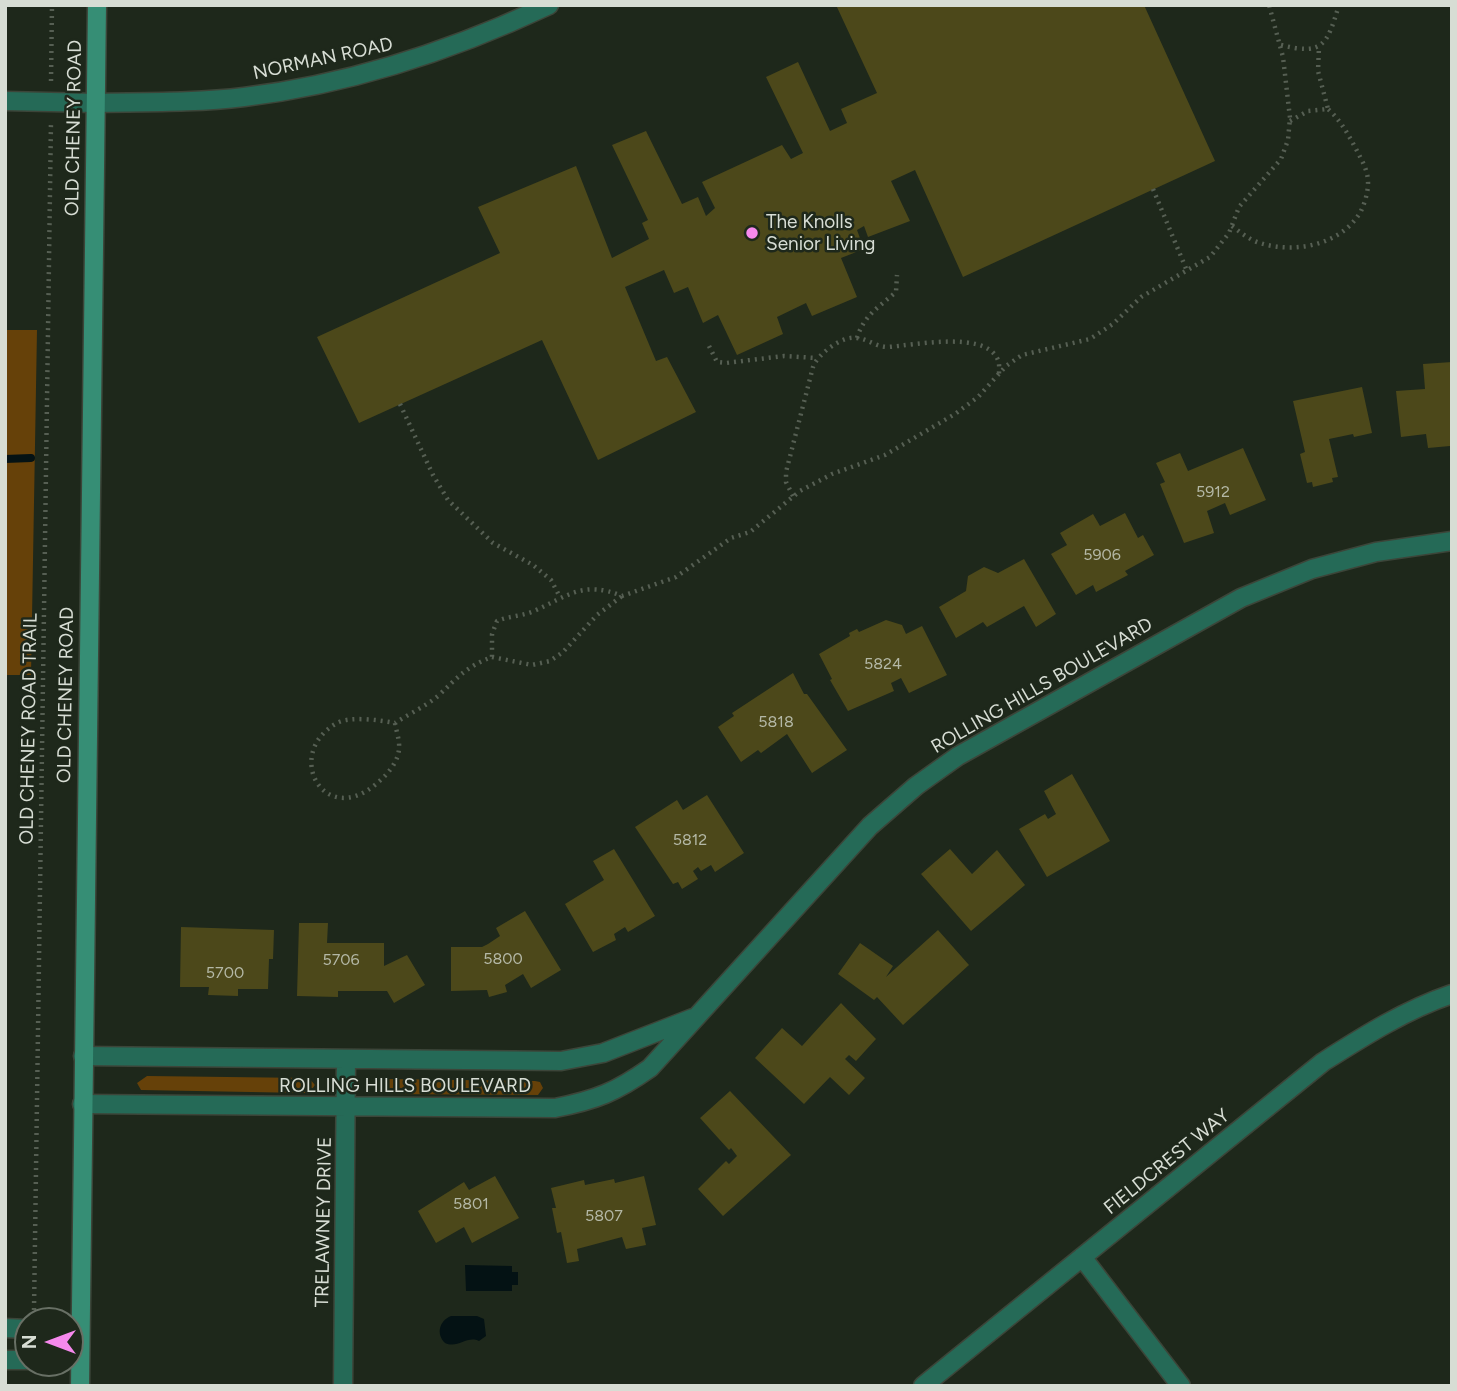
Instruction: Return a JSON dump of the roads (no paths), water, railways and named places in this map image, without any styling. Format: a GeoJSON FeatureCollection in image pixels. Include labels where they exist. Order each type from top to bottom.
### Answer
{"type":"FeatureCollection","features":[{"type":"Feature","properties":{"kind":"main road","name":"OLD CHENEY ROAD"},"geometry":{"type":"LineString","coordinates":[[75,1307],[83,1056],[97,5]]}},
{"type":"Feature","properties":{"kind":"street","name":"NORMAN ROAD"},"geometry":{"type":"LineString","coordinates":[[5,101],[95,103],[231,98],[326,84],[441,51],[549,5]]}},
{"type":"Feature","properties":{"kind":"street","name":"ROLLING HILLS BOULEVARD"},"geometry":{"type":"LineString","coordinates":[[82,1104],[555,1108],[589,1102],[621,1088],[650,1068],[870,826],[916,786],[958,756],[1241,598],[1312,569],[1376,552],[1452,541]]}},
{"type":"Feature","properties":{"kind":"street","name":"FIELDCREST WAY"},"geometry":{"type":"LineString","coordinates":[[923,1386],[1322,1062],[1376,1028],[1430,1001],[1452,994]]}},
{"type":"Feature","properties":{"kind":"street","name":"ROLLING HILLS BOULEVARD"},"geometry":{"type":"LineString","coordinates":[[83,1056],[561,1061],[603,1054],[696,1017]]}},
{"type":"Feature","properties":{"kind":"street","name":"TRELAWNEY DRIVE"},"geometry":{"type":"LineString","coordinates":[[343,1386],[346,1059]]}},
{"type":"Feature","properties":{"kind":"street"},"geometry":{"type":"LineString","coordinates":[[1082,1257],[1181,1386]]}},
{"type":"Feature","properties":{"kind":"waterway"},"geometry":{"type":"LineString","coordinates":[[5,459],[31,458]]}},
{"type":"Feature","properties":{"kind":"place","name":"The Knolls Senior Living"},"geometry":{"type":"Point","coordinates":[752,233]}}]}
